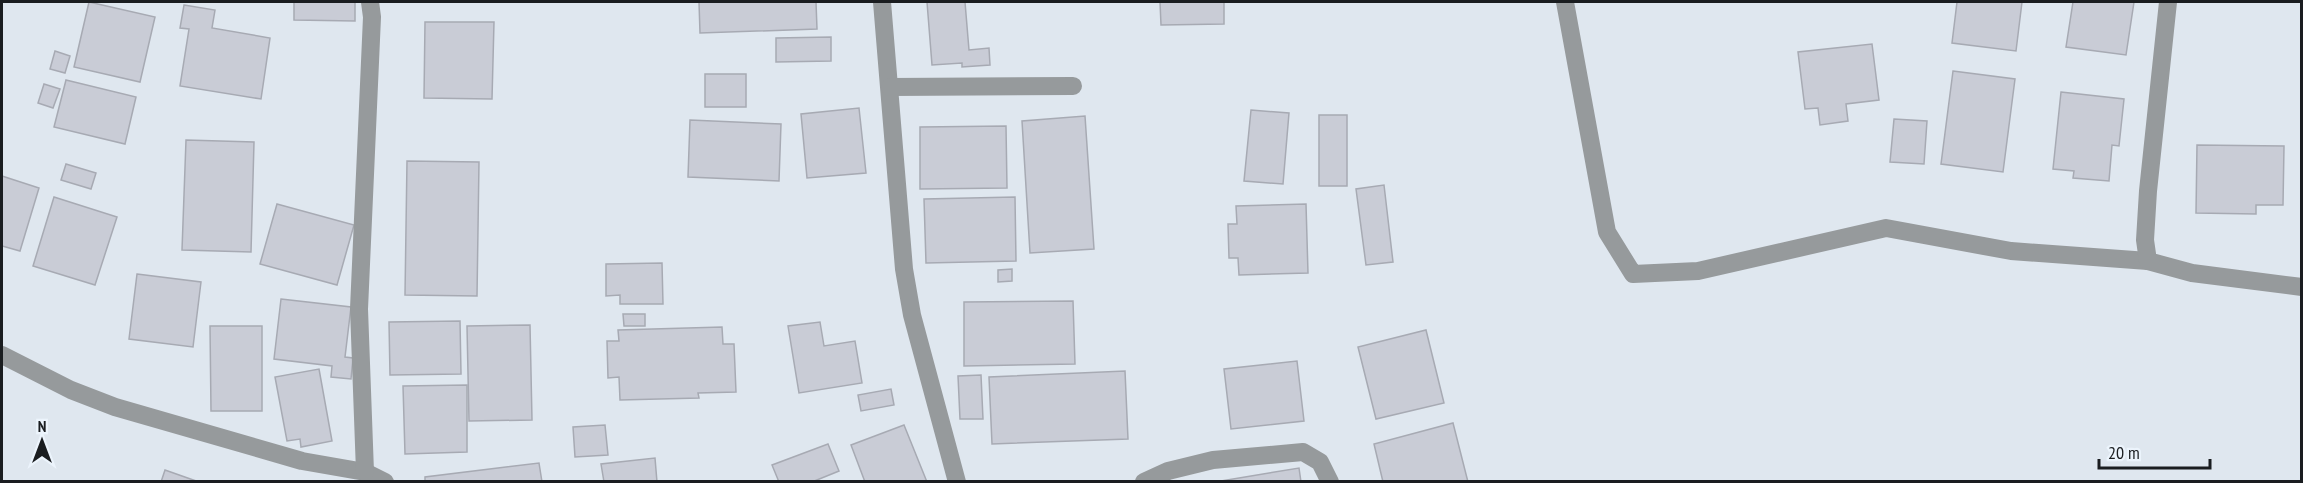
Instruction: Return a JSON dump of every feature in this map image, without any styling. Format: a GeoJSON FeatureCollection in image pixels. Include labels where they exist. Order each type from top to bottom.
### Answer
{"type":"FeatureCollection","features":[{"type":"Feature","properties":{"kind":"street"},"geometry":{"type":"LineString","coordinates":[[365,472],[359,309],[372,17],[370,2]]}},
{"type":"Feature","properties":{"kind":"street"},"geometry":{"type":"LineString","coordinates":[[882,2],[904,269],[912,315],[957,482]]}},
{"type":"Feature","properties":{"kind":"street"},"geometry":{"type":"LineString","coordinates":[[1564,2],[1607,232],[1633,274],[1698,271],[1886,228],[2011,252],[2148,261],[2192,273],[2301,287]]}},
{"type":"Feature","properties":{"kind":"street"},"geometry":{"type":"LineString","coordinates":[[2148,261],[2145,240],[2148,191],[2168,2]]}},
{"type":"Feature","properties":{"kind":"street"},"geometry":{"type":"LineString","coordinates":[[890,87],[1073,86]]}},
{"type":"Feature","properties":{"kind":"street"},"geometry":{"type":"LineString","coordinates":[[2,355],[71,390],[115,407],[302,461],[365,472],[385,482]]}},
{"type":"Feature","properties":{"kind":"street"},"geometry":{"type":"LineString","coordinates":[[1144,482],[1168,471],[1212,460],[1303,452],[1320,462],[1330,482]]}},
{"type":"Feature","properties":{"kind":"building"},"geometry":{"type":"Polygon","coordinates":[[[89,2],[155,17],[140,82],[74,67],[89,2]]]}},
{"type":"Feature","properties":{"kind":"building"},"geometry":{"type":"Polygon","coordinates":[[[294,2],[355,2],[355,21],[294,20],[294,2]]]}},
{"type":"Feature","properties":{"kind":"building"},"geometry":{"type":"Polygon","coordinates":[[[699,2],[816,2],[817,29],[700,33],[699,2]]]}},
{"type":"Feature","properties":{"kind":"building"},"geometry":{"type":"Polygon","coordinates":[[[927,2],[965,2],[969,50],[989,48],[990,65],[962,67],[962,63],[932,65],[927,2]]]}},
{"type":"Feature","properties":{"kind":"building"},"geometry":{"type":"Polygon","coordinates":[[[1160,2],[1224,2],[1224,24],[1161,25],[1160,2]]]}},
{"type":"Feature","properties":{"kind":"building"},"geometry":{"type":"Polygon","coordinates":[[[1957,2],[2022,2],[2016,51],[1952,43],[1957,2]]]}},
{"type":"Feature","properties":{"kind":"building"},"geometry":{"type":"Polygon","coordinates":[[[2073,2],[2134,2],[2126,55],[2066,47],[2073,2]]]}},
{"type":"Feature","properties":{"kind":"building"},"geometry":{"type":"Polygon","coordinates":[[[184,5],[215,10],[212,28],[270,38],[261,99],[180,86],[189,29],[180,28],[184,5]]]}},
{"type":"Feature","properties":{"kind":"building"},"geometry":{"type":"Polygon","coordinates":[[[425,22],[494,22],[492,99],[424,98],[425,22]]]}},
{"type":"Feature","properties":{"kind":"building"},"geometry":{"type":"Polygon","coordinates":[[[831,37],[831,61],[776,62],[776,38],[831,37]]]}},
{"type":"Feature","properties":{"kind":"building"},"geometry":{"type":"Polygon","coordinates":[[[1872,44],[1879,100],[1846,104],[1848,121],[1820,125],[1818,108],[1805,109],[1798,52],[1872,44]]]}},
{"type":"Feature","properties":{"kind":"building"},"geometry":{"type":"Polygon","coordinates":[[[55,51],[70,56],[65,73],[50,69],[55,51]]]}},
{"type":"Feature","properties":{"kind":"building"},"geometry":{"type":"Polygon","coordinates":[[[1953,71],[2015,79],[2003,172],[1941,164],[1953,71]]]}},
{"type":"Feature","properties":{"kind":"building"},"geometry":{"type":"Polygon","coordinates":[[[705,74],[746,74],[746,107],[705,107],[705,74]]]}},
{"type":"Feature","properties":{"kind":"building"},"geometry":{"type":"Polygon","coordinates":[[[66,80],[136,97],[125,144],[54,127],[66,80]]]}},
{"type":"Feature","properties":{"kind":"building"},"geometry":{"type":"Polygon","coordinates":[[[44,84],[60,89],[53,108],[38,103],[44,84]]]}},
{"type":"Feature","properties":{"kind":"building"},"geometry":{"type":"Polygon","coordinates":[[[2061,92],[2124,99],[2119,146],[2112,145],[2109,181],[2073,178],[2074,171],[2053,169],[2061,92]]]}},
{"type":"Feature","properties":{"kind":"building"},"geometry":{"type":"Polygon","coordinates":[[[859,108],[866,173],[807,178],[801,114],[859,108]]]}},
{"type":"Feature","properties":{"kind":"building"},"geometry":{"type":"Polygon","coordinates":[[[1251,110],[1289,113],[1283,184],[1244,181],[1251,110]]]}},
{"type":"Feature","properties":{"kind":"building"},"geometry":{"type":"Polygon","coordinates":[[[1319,115],[1347,115],[1347,186],[1319,186],[1319,115]]]}},
{"type":"Feature","properties":{"kind":"building"},"geometry":{"type":"Polygon","coordinates":[[[1085,116],[1094,249],[1030,253],[1022,121],[1085,116]]]}},
{"type":"Feature","properties":{"kind":"building"},"geometry":{"type":"Polygon","coordinates":[[[1894,119],[1927,121],[1924,164],[1890,162],[1894,119]]]}},
{"type":"Feature","properties":{"kind":"building"},"geometry":{"type":"Polygon","coordinates":[[[690,120],[781,124],[779,181],[688,177],[690,120]]]}},
{"type":"Feature","properties":{"kind":"building"},"geometry":{"type":"Polygon","coordinates":[[[1006,126],[1007,188],[920,189],[920,127],[1006,126]]]}},
{"type":"Feature","properties":{"kind":"building"},"geometry":{"type":"Polygon","coordinates":[[[186,140],[254,142],[251,252],[182,250],[186,140]]]}},
{"type":"Feature","properties":{"kind":"building"},"geometry":{"type":"Polygon","coordinates":[[[2197,145],[2284,146],[2283,205],[2256,205],[2256,214],[2196,213],[2197,145]]]}},
{"type":"Feature","properties":{"kind":"building"},"geometry":{"type":"Polygon","coordinates":[[[407,161],[479,162],[477,296],[405,295],[407,161]]]}},
{"type":"Feature","properties":{"kind":"building"},"geometry":{"type":"Polygon","coordinates":[[[66,164],[96,173],[91,189],[61,180],[66,164]]]}},
{"type":"Feature","properties":{"kind":"building"},"geometry":{"type":"Polygon","coordinates":[[[2,176],[39,188],[20,251],[2,246],[2,176]]]}},
{"type":"Feature","properties":{"kind":"building"},"geometry":{"type":"Polygon","coordinates":[[[1384,185],[1393,262],[1366,265],[1356,189],[1384,185]]]}},
{"type":"Feature","properties":{"kind":"building"},"geometry":{"type":"Polygon","coordinates":[[[54,197],[117,217],[95,285],[33,266],[54,197]]]}},
{"type":"Feature","properties":{"kind":"building"},"geometry":{"type":"Polygon","coordinates":[[[1015,197],[1016,261],[926,263],[924,199],[1015,197]]]}},
{"type":"Feature","properties":{"kind":"building"},"geometry":{"type":"Polygon","coordinates":[[[277,204],[354,225],[337,285],[260,264],[277,204]]]}},
{"type":"Feature","properties":{"kind":"building"},"geometry":{"type":"Polygon","coordinates":[[[1306,204],[1308,273],[1239,275],[1238,258],[1229,258],[1228,224],[1237,224],[1236,206],[1306,204]]]}},
{"type":"Feature","properties":{"kind":"building"},"geometry":{"type":"Polygon","coordinates":[[[662,263],[663,304],[620,304],[620,295],[606,296],[606,264],[662,263]]]}},
{"type":"Feature","properties":{"kind":"building"},"geometry":{"type":"Polygon","coordinates":[[[1012,269],[1012,281],[998,282],[998,270],[1012,269]]]}},
{"type":"Feature","properties":{"kind":"building"},"geometry":{"type":"Polygon","coordinates":[[[137,274],[201,282],[193,347],[129,339],[137,274]]]}},
{"type":"Feature","properties":{"kind":"building"},"geometry":{"type":"Polygon","coordinates":[[[281,299],[351,307],[345,357],[353,358],[351,379],[331,377],[332,366],[274,359],[281,299]]]}},
{"type":"Feature","properties":{"kind":"building"},"geometry":{"type":"Polygon","coordinates":[[[1073,301],[1075,364],[964,366],[964,302],[1073,301]]]}},
{"type":"Feature","properties":{"kind":"building"},"geometry":{"type":"Polygon","coordinates":[[[623,314],[645,314],[645,326],[624,326],[623,314]]]}},
{"type":"Feature","properties":{"kind":"building"},"geometry":{"type":"Polygon","coordinates":[[[460,321],[461,374],[390,375],[389,322],[460,321]]]}},
{"type":"Feature","properties":{"kind":"building"},"geometry":{"type":"Polygon","coordinates":[[[820,322],[824,346],[855,341],[862,383],[799,393],[788,326],[820,322]]]}},
{"type":"Feature","properties":{"kind":"building"},"geometry":{"type":"Polygon","coordinates":[[[530,325],[532,420],[469,421],[467,326],[530,325]]]}},
{"type":"Feature","properties":{"kind":"building"},"geometry":{"type":"Polygon","coordinates":[[[210,326],[262,326],[262,411],[211,411],[210,326]]]}},
{"type":"Feature","properties":{"kind":"building"},"geometry":{"type":"Polygon","coordinates":[[[722,327],[723,344],[734,344],[736,392],[698,393],[699,398],[620,400],[619,377],[608,378],[607,341],[619,341],[618,330],[722,327]]]}},
{"type":"Feature","properties":{"kind":"building"},"geometry":{"type":"Polygon","coordinates":[[[1426,330],[1444,403],[1376,419],[1358,347],[1426,330]]]}},
{"type":"Feature","properties":{"kind":"building"},"geometry":{"type":"Polygon","coordinates":[[[1297,361],[1304,421],[1231,429],[1224,369],[1297,361]]]}},
{"type":"Feature","properties":{"kind":"building"},"geometry":{"type":"Polygon","coordinates":[[[319,369],[332,441],[301,447],[300,439],[287,441],[275,377],[319,369]]]}},
{"type":"Feature","properties":{"kind":"building"},"geometry":{"type":"Polygon","coordinates":[[[1125,371],[1128,439],[992,444],[989,377],[1125,371]]]}},
{"type":"Feature","properties":{"kind":"building"},"geometry":{"type":"Polygon","coordinates":[[[981,375],[983,419],[960,419],[958,376],[981,375]]]}},
{"type":"Feature","properties":{"kind":"building"},"geometry":{"type":"Polygon","coordinates":[[[467,385],[467,452],[405,454],[403,386],[467,385]]]}},
{"type":"Feature","properties":{"kind":"building"},"geometry":{"type":"Polygon","coordinates":[[[891,389],[894,405],[861,411],[858,395],[891,389]]]}},
{"type":"Feature","properties":{"kind":"building"},"geometry":{"type":"Polygon","coordinates":[[[1453,423],[1468,482],[1383,482],[1374,444],[1453,423]]]}},
{"type":"Feature","properties":{"kind":"building"},"geometry":{"type":"Polygon","coordinates":[[[605,425],[608,455],[575,457],[573,427],[605,425]]]}},
{"type":"Feature","properties":{"kind":"building"},"geometry":{"type":"Polygon","coordinates":[[[904,425],[927,482],[865,482],[851,445],[904,425]]]}},
{"type":"Feature","properties":{"kind":"building"},"geometry":{"type":"Polygon","coordinates":[[[828,444],[839,471],[812,482],[779,482],[772,465],[828,444]]]}},
{"type":"Feature","properties":{"kind":"building"},"geometry":{"type":"Polygon","coordinates":[[[655,458],[657,482],[604,482],[601,464],[655,458]]]}},
{"type":"Feature","properties":{"kind":"building"},"geometry":{"type":"Polygon","coordinates":[[[539,463],[542,482],[425,482],[425,477],[539,463]]]}},
{"type":"Feature","properties":{"kind":"building"},"geometry":{"type":"Polygon","coordinates":[[[1299,468],[1301,482],[1215,482],[1299,468]]]}},
{"type":"Feature","properties":{"kind":"building"},"geometry":{"type":"Polygon","coordinates":[[[165,470],[199,482],[161,482],[165,470]]]}}]}
